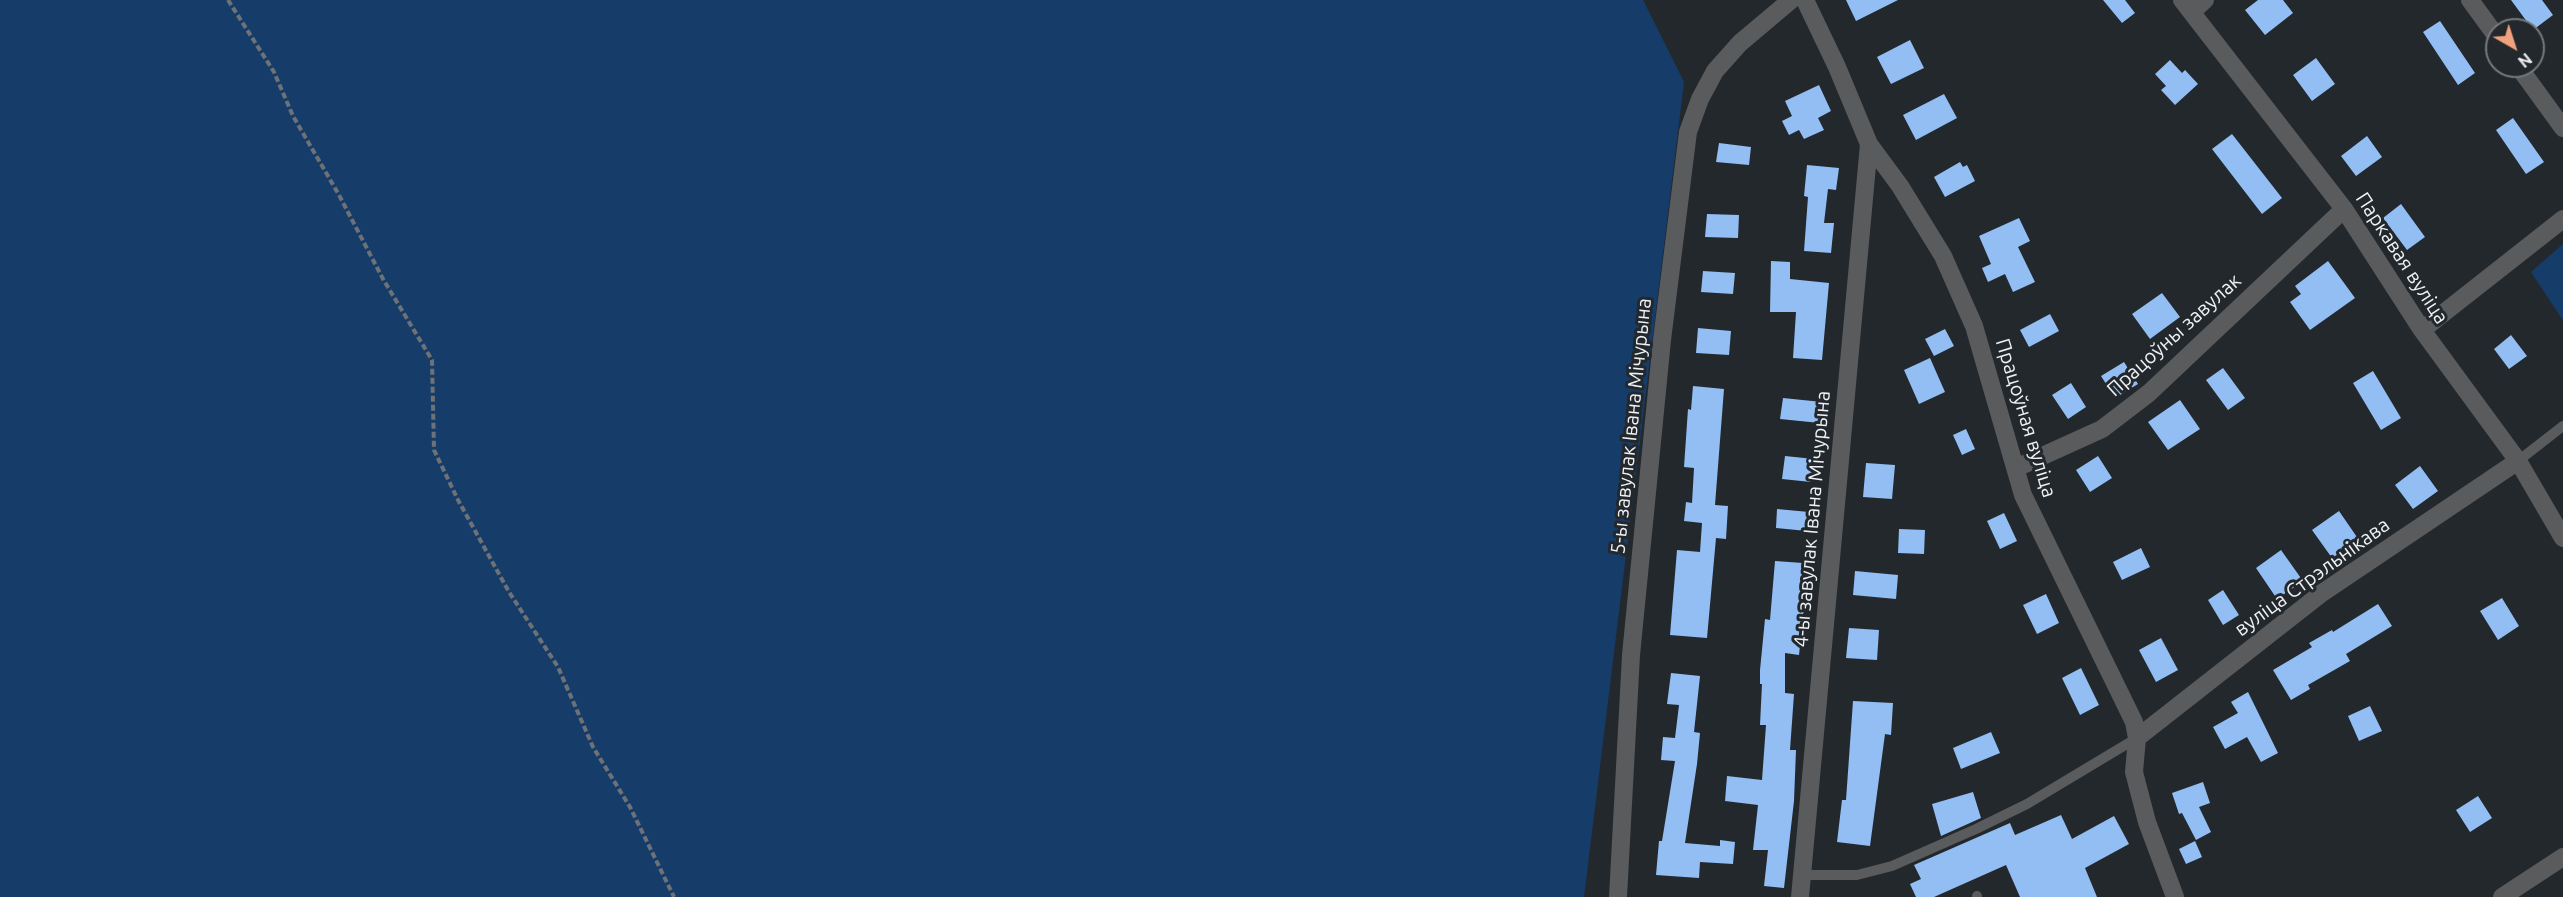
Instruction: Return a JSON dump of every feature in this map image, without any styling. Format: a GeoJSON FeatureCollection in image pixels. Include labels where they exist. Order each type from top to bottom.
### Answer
{"type":"FeatureCollection","features":[{"type":"Feature","properties":{"kind":"street","name":"5-ы завулак Івана Мічурына"},"geometry":{"type":"LineString","coordinates":[[1618,897],[1630,655],[1662,340],[1688,132],[1700,99],[1715,71],[1740,43],[1791,0]]}},
{"type":"Feature","properties":{"kind":"street","name":"Працоўная вуліца"},"geometry":{"type":"LineString","coordinates":[[1805,0],[1837,67],[1869,144],[1900,186],[1943,256],[1974,326],[2023,495],[2134,722],[2137,738],[2134,772],[2147,822],[2175,897]]}},
{"type":"Feature","properties":{"kind":"street"},"geometry":{"type":"LineString","coordinates":[[2470,0],[2485,21]]}},
{"type":"Feature","properties":{"kind":"street","name":"Паркавая вуліца"},"geometry":{"type":"LineString","coordinates":[[2193,4],[2344,209],[2422,330],[2518,461],[2563,538]]}},
{"type":"Feature","properties":{"kind":"street"},"geometry":{"type":"LineString","coordinates":[[2527,78],[2563,128]]}},
{"type":"Feature","properties":{"kind":"street","name":"4-ы завулак Івана Мічурына"},"geometry":{"type":"LineString","coordinates":[[1800,897],[1869,144]]}},
{"type":"Feature","properties":{"kind":"street"},"geometry":{"type":"LineString","coordinates":[[1864,192],[1900,186]]}},
{"type":"Feature","properties":{"kind":"street","name":"Працоўны завулак"},"geometry":{"type":"LineString","coordinates":[[2016,468],[2102,429],[2149,393],[2344,209]]}},
{"type":"Feature","properties":{"kind":"street"},"geometry":{"type":"LineString","coordinates":[[2422,330],[2563,219]]}},
{"type":"Feature","properties":{"kind":"street","name":"вуліца Стрэльнікава"},"geometry":{"type":"LineString","coordinates":[[2137,738],[2322,593],[2518,461]]}},
{"type":"Feature","properties":{"kind":"street"},"geometry":{"type":"LineString","coordinates":[[2502,897],[2563,857]]}},
{"type":"Feature","properties":{"kind":"lane"},"geometry":{"type":"LineString","coordinates":[[2518,461],[2563,426]]}},
{"type":"Feature","properties":{"kind":"lane"},"geometry":{"type":"LineString","coordinates":[[1802,875],[1857,875],[1892,866],[1976,830],[2027,804],[2137,738]]}},
{"type":"Feature","properties":{"kind":"path"},"geometry":{"type":"LineString","coordinates":[[228,0],[274,72],[293,116],[339,195],[383,279],[432,360],[434,450],[509,592],[558,667],[593,747],[630,807],[674,897]]}},
{"type":"Feature","properties":{"kind":"shaded area"},"geometry":{"type":"Polygon","coordinates":[[[0,0],[1643,0],[1684,82],[1584,897],[0,897],[0,0]]]}},
{"type":"Feature","properties":{"kind":"shaded area"},"geometry":{"type":"Polygon","coordinates":[[[2563,244],[2563,319],[2562,319],[2531,272],[2563,244]]]}},
{"type":"Feature","properties":{"kind":"building"},"geometry":{"type":"Polygon","coordinates":[[[1846,0],[1898,0],[1856,21],[1846,0]]]}},
{"type":"Feature","properties":{"kind":"building"},"geometry":{"type":"Polygon","coordinates":[[[2103,0],[2125,0],[2135,13],[2122,23],[2103,0]]]}},
{"type":"Feature","properties":{"kind":"building"},"geometry":{"type":"Polygon","coordinates":[[[2258,0],[2283,0],[2293,13],[2265,35],[2245,10],[2258,0]]]}},
{"type":"Feature","properties":{"kind":"building"},"geometry":{"type":"Polygon","coordinates":[[[2511,0],[2542,0],[2553,15],[2545,21],[2545,18],[2524,18],[2511,0]]]}},
{"type":"Feature","properties":{"kind":"building"},"geometry":{"type":"Polygon","coordinates":[[[2440,21],[2475,73],[2458,85],[2423,32],[2440,21]]]}},
{"type":"Feature","properties":{"kind":"building"},"geometry":{"type":"Polygon","coordinates":[[[1910,40],[1924,68],[1891,84],[1877,57],[1910,40]]]}},
{"type":"Feature","properties":{"kind":"building"},"geometry":{"type":"Polygon","coordinates":[[[2316,58],[2335,84],[2312,101],[2293,75],[2316,58]]]}},
{"type":"Feature","properties":{"kind":"building"},"geometry":{"type":"Polygon","coordinates":[[[2170,60],[2182,73],[2185,70],[2198,84],[2175,105],[2161,90],[2166,86],[2155,74],[2170,60]]]}},
{"type":"Feature","properties":{"kind":"building"},"geometry":{"type":"Polygon","coordinates":[[[1819,85],[1831,111],[1818,118],[1824,130],[1804,139],[1799,130],[1789,135],[1782,121],[1792,116],[1785,101],[1819,85]]]}},
{"type":"Feature","properties":{"kind":"building"},"geometry":{"type":"Polygon","coordinates":[[[1944,94],[1957,118],[1916,140],[1903,115],[1944,94]]]}},
{"type":"Feature","properties":{"kind":"building"},"geometry":{"type":"Polygon","coordinates":[[[2513,118],[2544,162],[2526,174],[2496,130],[2513,118]]]}},
{"type":"Feature","properties":{"kind":"building"},"geometry":{"type":"Polygon","coordinates":[[[2232,134],[2282,198],[2262,214],[2212,149],[2232,134]]]}},
{"type":"Feature","properties":{"kind":"building"},"geometry":{"type":"Polygon","coordinates":[[[2367,136],[2382,157],[2356,176],[2341,156],[2367,136]]]}},
{"type":"Feature","properties":{"kind":"building"},"geometry":{"type":"Polygon","coordinates":[[[1719,143],[1751,147],[1749,165],[1716,162],[1719,143]]]}},
{"type":"Feature","properties":{"kind":"building"},"geometry":{"type":"Polygon","coordinates":[[[1960,162],[1963,167],[1967,165],[1975,181],[1945,197],[1934,177],[1960,162]]]}},
{"type":"Feature","properties":{"kind":"building"},"geometry":{"type":"Polygon","coordinates":[[[1807,165],[1839,168],[1836,190],[1828,189],[1824,223],[1834,223],[1831,253],[1804,251],[1808,197],[1804,196],[1807,165]]]}},
{"type":"Feature","properties":{"kind":"building"},"geometry":{"type":"Polygon","coordinates":[[[2401,204],[2425,237],[2407,250],[2383,218],[2401,204]]]}},
{"type":"Feature","properties":{"kind":"building"},"geometry":{"type":"Polygon","coordinates":[[[1707,214],[1739,215],[1738,238],[1705,237],[1707,214]]]}},
{"type":"Feature","properties":{"kind":"building"},"geometry":{"type":"Polygon","coordinates":[[[2019,218],[2030,241],[2018,247],[2035,282],[2013,292],[2005,274],[1988,282],[1982,268],[1991,264],[1979,236],[2019,218]]]}},
{"type":"Feature","properties":{"kind":"building"},"geometry":{"type":"Polygon","coordinates":[[[1771,261],[1790,262],[1790,279],[1829,283],[1822,360],[1793,358],[1796,312],[1770,312],[1771,261]]]}},
{"type":"Feature","properties":{"kind":"building"},"geometry":{"type":"Polygon","coordinates":[[[2328,261],[2355,298],[2310,330],[2290,302],[2301,294],[2295,286],[2328,261]]]}},
{"type":"Feature","properties":{"kind":"building"},"geometry":{"type":"Polygon","coordinates":[[[1703,271],[1735,273],[1733,294],[1701,292],[1703,271]]]}},
{"type":"Feature","properties":{"kind":"building"},"geometry":{"type":"Polygon","coordinates":[[[2162,293],[2180,317],[2150,339],[2132,314],[2162,293]]]}},
{"type":"Feature","properties":{"kind":"building"},"geometry":{"type":"Polygon","coordinates":[[[2050,314],[2059,331],[2029,347],[2020,330],[2050,314]]]}},
{"type":"Feature","properties":{"kind":"building"},"geometry":{"type":"Polygon","coordinates":[[[1698,328],[1731,331],[1729,355],[1696,353],[1698,328]]]}},
{"type":"Feature","properties":{"kind":"building"},"geometry":{"type":"Polygon","coordinates":[[[1945,329],[1954,346],[1934,356],[1925,339],[1945,329]]]}},
{"type":"Feature","properties":{"kind":"building"},"geometry":{"type":"Polygon","coordinates":[[[2511,335],[2527,356],[2509,369],[2494,349],[2511,335]]]}},
{"type":"Feature","properties":{"kind":"building"},"geometry":{"type":"Polygon","coordinates":[[[1930,358],[1945,392],[1919,404],[1904,370],[1930,358]]]}},
{"type":"Feature","properties":{"kind":"building"},"geometry":{"type":"Polygon","coordinates":[[[2124,362],[2138,384],[2115,398],[2101,376],[2124,362]]]}},
{"type":"Feature","properties":{"kind":"building"},"geometry":{"type":"Polygon","coordinates":[[[2223,368],[2245,398],[2228,410],[2206,380],[2223,368]]]}},
{"type":"Feature","properties":{"kind":"building"},"geometry":{"type":"Polygon","coordinates":[[[2373,371],[2401,418],[2381,430],[2353,383],[2373,371]]]}},
{"type":"Feature","properties":{"kind":"building"},"geometry":{"type":"Polygon","coordinates":[[[2071,383],[2086,407],[2068,419],[2052,395],[2071,383]]]}},
{"type":"Feature","properties":{"kind":"building"},"geometry":{"type":"Polygon","coordinates":[[[1693,386],[1724,389],[1715,505],[1728,506],[1726,539],[1716,538],[1707,638],[1670,635],[1677,550],[1700,552],[1702,523],[1684,521],[1686,502],[1692,503],[1694,468],[1684,467],[1688,409],[1691,410],[1693,386]]]}},
{"type":"Feature","properties":{"kind":"building"},"geometry":{"type":"Polygon","coordinates":[[[1783,398],[1822,402],[1820,423],[1780,419],[1783,398]]]}},
{"type":"Feature","properties":{"kind":"building"},"geometry":{"type":"Polygon","coordinates":[[[2180,400],[2200,429],[2168,450],[2148,422],[2180,400]]]}},
{"type":"Feature","properties":{"kind":"building"},"geometry":{"type":"Polygon","coordinates":[[[1966,429],[1975,449],[1962,455],[1953,435],[1966,429]]]}},
{"type":"Feature","properties":{"kind":"building"},"geometry":{"type":"Polygon","coordinates":[[[1785,456],[1814,459],[1811,482],[1782,479],[1785,456]]]}},
{"type":"Feature","properties":{"kind":"building"},"geometry":{"type":"Polygon","coordinates":[[[2098,456],[2112,478],[2090,492],[2076,470],[2098,456]]]}},
{"type":"Feature","properties":{"kind":"building"},"geometry":{"type":"Polygon","coordinates":[[[1866,463],[1895,465],[1892,499],[1863,497],[1866,463]]]}},
{"type":"Feature","properties":{"kind":"building"},"geometry":{"type":"Polygon","coordinates":[[[2420,466],[2438,491],[2413,509],[2395,485],[2420,466]]]}},
{"type":"Feature","properties":{"kind":"building"},"geometry":{"type":"Polygon","coordinates":[[[1777,509],[1809,512],[1807,531],[1776,528],[1777,509]]]}},
{"type":"Feature","properties":{"kind":"building"},"geometry":{"type":"Polygon","coordinates":[[[2339,511],[2359,540],[2332,558],[2312,530],[2339,511]]]}},
{"type":"Feature","properties":{"kind":"building"},"geometry":{"type":"Polygon","coordinates":[[[2004,513],[2017,541],[2000,549],[1987,521],[2004,513]]]}},
{"type":"Feature","properties":{"kind":"building"},"geometry":{"type":"Polygon","coordinates":[[[1899,529],[1925,530],[1924,554],[1898,553],[1899,529]]]}},
{"type":"Feature","properties":{"kind":"building"},"geometry":{"type":"Polygon","coordinates":[[[2141,548],[2150,567],[2122,580],[2113,562],[2141,548]]]}},
{"type":"Feature","properties":{"kind":"building"},"geometry":{"type":"Polygon","coordinates":[[[2281,550],[2303,581],[2277,599],[2256,568],[2281,550]]]}},
{"type":"Feature","properties":{"kind":"building"},"geometry":{"type":"Polygon","coordinates":[[[1775,561],[1803,563],[1802,577],[1807,577],[1799,655],[1785,653],[1785,693],[1794,694],[1790,750],[1796,750],[1794,801],[1784,888],[1764,886],[1768,850],[1753,850],[1758,805],[1725,801],[1727,776],[1762,780],[1766,725],[1760,725],[1762,684],[1760,684],[1760,670],[1765,619],[1770,620],[1775,561]]]}},
{"type":"Feature","properties":{"kind":"building"},"geometry":{"type":"Polygon","coordinates":[[[1855,571],[1898,575],[1896,599],[1853,595],[1855,571]]]}},
{"type":"Feature","properties":{"kind":"building"},"geometry":{"type":"Polygon","coordinates":[[[2223,590],[2239,615],[2223,625],[2208,600],[2223,590]]]}},
{"type":"Feature","properties":{"kind":"building"},"geometry":{"type":"Polygon","coordinates":[[[2046,594],[2059,623],[2037,634],[2023,605],[2046,594]]]}},
{"type":"Feature","properties":{"kind":"building"},"geometry":{"type":"Polygon","coordinates":[[[2502,598],[2519,626],[2498,640],[2480,611],[2502,598]]]}},
{"type":"Feature","properties":{"kind":"building"},"geometry":{"type":"Polygon","coordinates":[[[2378,604],[2392,626],[2346,654],[2350,661],[2308,685],[2310,689],[2291,700],[2273,670],[2312,647],[2309,643],[2332,630],[2333,632],[2378,604]]]}},
{"type":"Feature","properties":{"kind":"building"},"geometry":{"type":"Polygon","coordinates":[[[1849,628],[1879,630],[1877,660],[1846,658],[1849,628]]]}},
{"type":"Feature","properties":{"kind":"building"},"geometry":{"type":"Polygon","coordinates":[[[2161,638],[2178,670],[2156,682],[2139,650],[2161,638]]]}},
{"type":"Feature","properties":{"kind":"building"},"geometry":{"type":"Polygon","coordinates":[[[2081,668],[2099,705],[2080,715],[2062,678],[2081,668]]]}},
{"type":"Feature","properties":{"kind":"building"},"geometry":{"type":"Polygon","coordinates":[[[1671,673],[1700,676],[1694,732],[1700,733],[1685,843],[1720,846],[1720,840],[1735,842],[1733,864],[1700,862],[1699,878],[1656,875],[1659,841],[1662,841],[1675,761],[1661,760],[1663,737],[1675,738],[1679,705],[1667,704],[1671,673]]]}},
{"type":"Feature","properties":{"kind":"building"},"geometry":{"type":"Polygon","coordinates":[[[2248,692],[2278,753],[2261,762],[2247,737],[2225,749],[2213,727],[2238,713],[2231,702],[2248,692]]]}},
{"type":"Feature","properties":{"kind":"building"},"geometry":{"type":"Polygon","coordinates":[[[1853,701],[1893,703],[1891,735],[1885,734],[1870,846],[1837,842],[1842,800],[1846,800],[1853,701]]]}},
{"type":"Feature","properties":{"kind":"building"},"geometry":{"type":"Polygon","coordinates":[[[2370,706],[2382,731],[2359,741],[2348,716],[2370,706]]]}},
{"type":"Feature","properties":{"kind":"building"},"geometry":{"type":"Polygon","coordinates":[[[1991,732],[2000,753],[1961,769],[1953,748],[1991,732]]]}},
{"type":"Feature","properties":{"kind":"building"},"geometry":{"type":"Polygon","coordinates":[[[2203,782],[2210,803],[2199,807],[2211,832],[2196,840],[2182,813],[2179,814],[2172,793],[2203,782]]]}},
{"type":"Feature","properties":{"kind":"building"},"geometry":{"type":"Polygon","coordinates":[[[1973,792],[1981,818],[1941,836],[1932,804],[1973,792]]]}},
{"type":"Feature","properties":{"kind":"building"},"geometry":{"type":"Polygon","coordinates":[[[2478,796],[2492,818],[2470,832],[2456,810],[2478,796]]]}},
{"type":"Feature","properties":{"kind":"building"},"geometry":{"type":"Polygon","coordinates":[[[2061,815],[2072,839],[2114,816],[2129,844],[2085,868],[2097,897],[2020,897],[2006,865],[1934,897],[1916,897],[1910,884],[1921,879],[1914,865],[2010,823],[2015,835],[2061,815]]]}},
{"type":"Feature","properties":{"kind":"building"},"geometry":{"type":"Polygon","coordinates":[[[2195,841],[2202,857],[2186,864],[2179,849],[2195,841]]]}}]}
